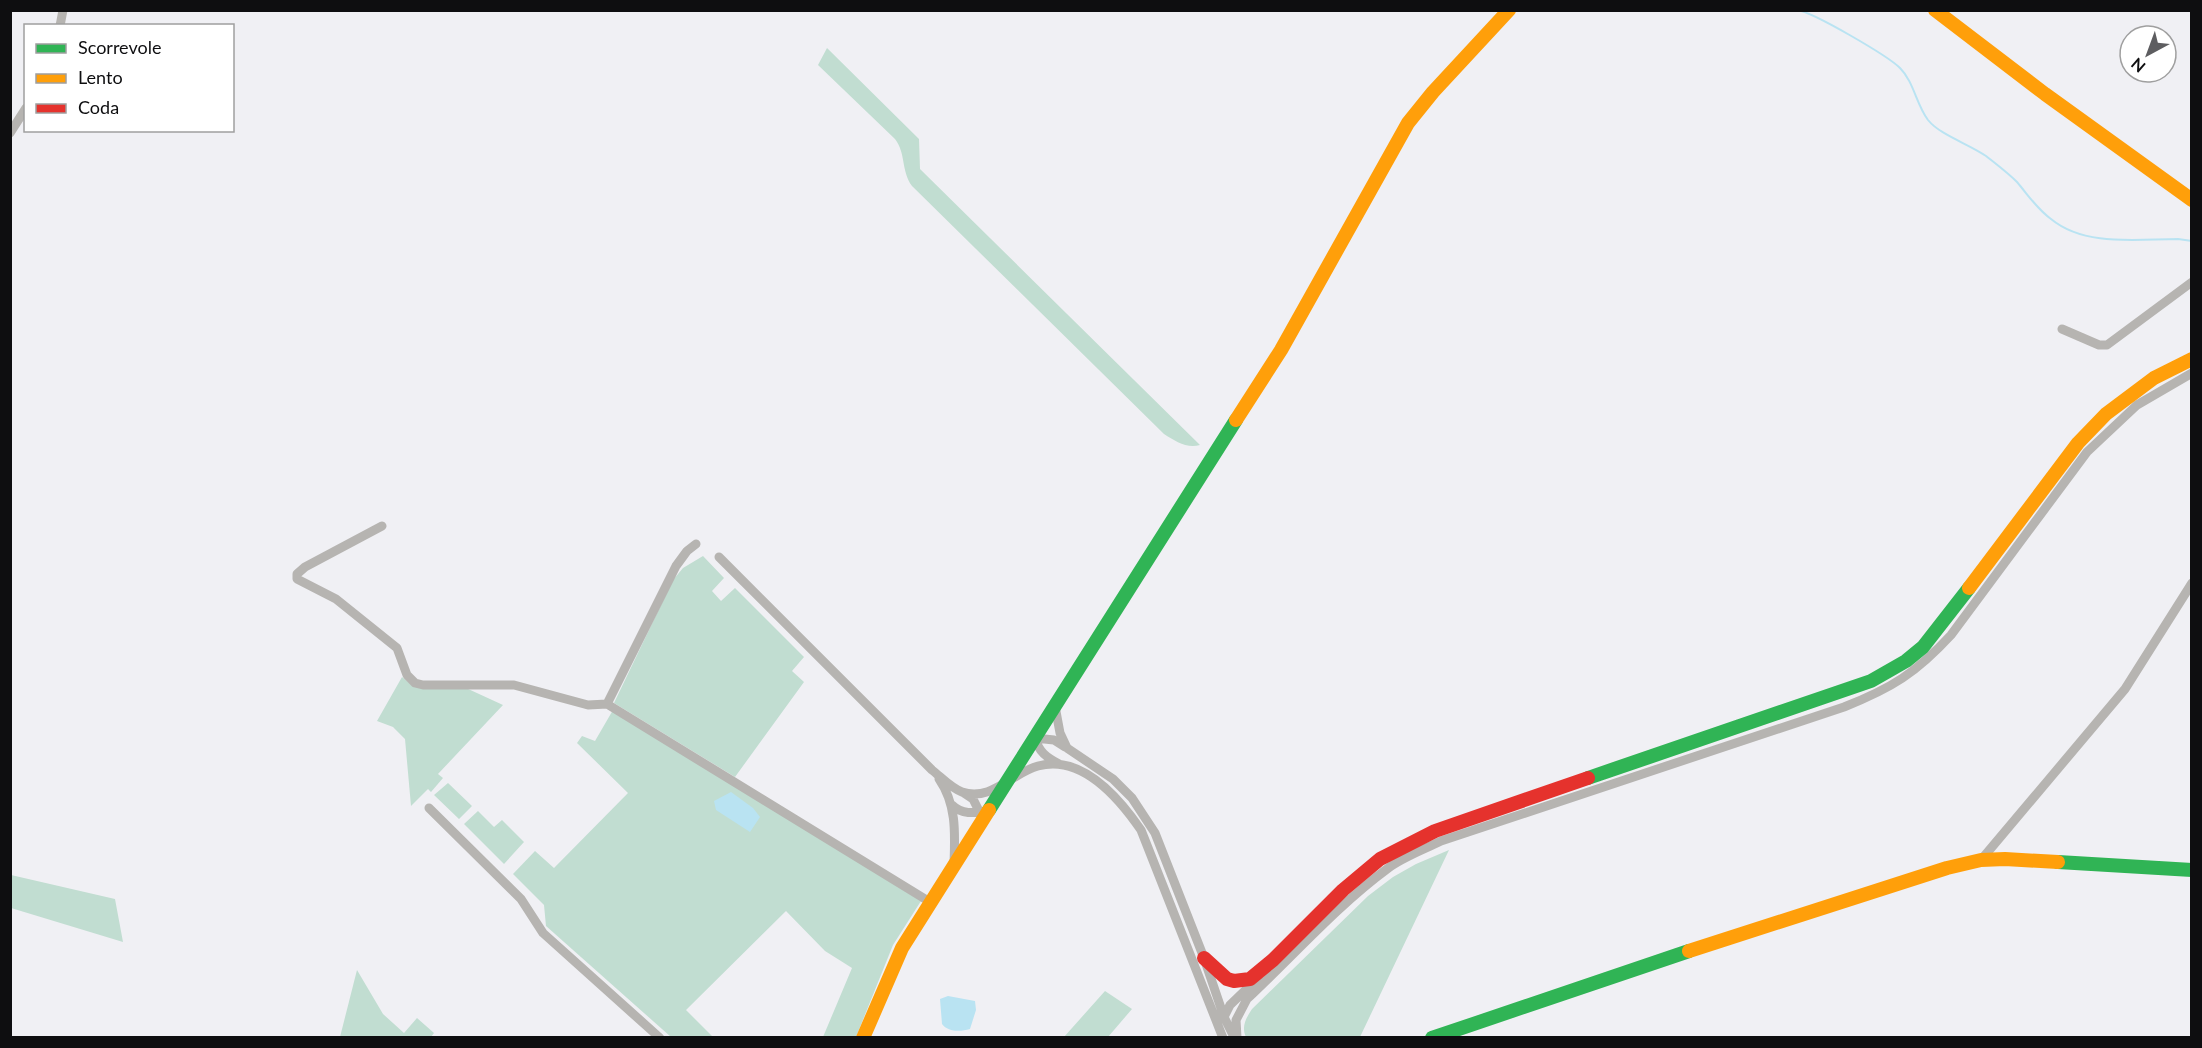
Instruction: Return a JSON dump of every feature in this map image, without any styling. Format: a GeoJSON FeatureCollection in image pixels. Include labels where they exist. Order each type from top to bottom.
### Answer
{"type":"FeatureCollection","features":[{"type":"Feature","properties":{"kind":"street"},"geometry":{"type":"LineString","coordinates":[[863,1038],[898,956],[930,902],[1281,350],[1408,123],[1433,92],[1509,10]]}},
{"type":"Feature","properties":{"kind":"street"},"geometry":{"type":"LineString","coordinates":[[1935,10],[2045,94],[2192,200]]}},
{"type":"Feature","properties":{"kind":"street"},"geometry":{"type":"LineString","coordinates":[[10,133],[24,111]]}},
{"type":"Feature","properties":{"kind":"street"},"geometry":{"type":"LineString","coordinates":[[2062,329],[2099,345],[2107,345],[2192,282]]}},
{"type":"Feature","properties":{"kind":"street"},"geometry":{"type":"LineString","coordinates":[[1224,1038],[1224,1017],[1230,1005],[1343,890],[1380,859],[1403,846],[1435,831],[1871,681],[1906,661],[1923,647],[1940,627],[2078,443],[2106,414],[2130,395],[2154,378],[2192,359]]}},
{"type":"Feature","properties":{"kind":"street"},"geometry":{"type":"LineString","coordinates":[[1205,991],[1216,1012],[1224,1017],[1232,1015],[1351,899],[1388,868],[1441,841],[1844,706],[1878,694],[1896,684],[1932,656],[1951,635],[2087,452],[2137,405],[2192,373]]}},
{"type":"Feature","properties":{"kind":"street"},"geometry":{"type":"LineString","coordinates":[[382,526],[305,567],[297,574],[297,579],[336,598],[397,648],[404,672],[410,679],[423,685],[514,685],[588,705],[607,704],[930,902]]}},
{"type":"Feature","properties":{"kind":"street"},"geometry":{"type":"LineString","coordinates":[[607,704],[676,566],[687,551],[696,544]]}},
{"type":"Feature","properties":{"kind":"street"},"geometry":{"type":"LineString","coordinates":[[719,556],[932,770],[974,799],[984,814]]}},
{"type":"Feature","properties":{"kind":"street"},"geometry":{"type":"LineString","coordinates":[[1981,860],[2125,688],[2192,583]]}},
{"type":"Feature","properties":{"kind":"street"},"geometry":{"type":"LineString","coordinates":[[1055,706],[1059,733],[1067,748]]}},
{"type":"Feature","properties":{"kind":"street"},"geometry":{"type":"LineString","coordinates":[[1035,738],[1054,740],[1113,779],[1144,814],[1155,833],[1204,958],[1224,1017],[1236,1038]]}},
{"type":"Feature","properties":{"kind":"street"},"geometry":{"type":"LineString","coordinates":[[1035,738],[1038,749],[1046,757],[1059,764],[1077,769],[1105,788],[1124,805],[1141,830],[1224,1038]]}},
{"type":"Feature","properties":{"kind":"street"},"geometry":{"type":"LineString","coordinates":[[961,792],[979,794],[1008,782],[1037,766],[1059,764]]}},
{"type":"Feature","properties":{"kind":"street"},"geometry":{"type":"LineString","coordinates":[[932,770],[945,788],[952,805],[955,836],[953,865]]}},
{"type":"Feature","properties":{"kind":"street"},"geometry":{"type":"LineString","coordinates":[[952,805],[957,810],[967,813],[984,814]]}},
{"type":"Feature","properties":{"kind":"street"},"geometry":{"type":"LineString","coordinates":[[429,808],[521,899],[543,933],[660,1038]]}},
{"type":"Feature","properties":{"kind":"street"},"geometry":{"type":"LineString","coordinates":[[1432,1038],[1731,937],[1947,868],[1981,860],[2005,859],[2192,870]]}},
{"type":"Feature","properties":{"kind":"street"},"geometry":{"type":"LineString","coordinates":[[1204,958],[1220,973],[1234,981],[1250,979],[1273,960]]}},
{"type":"Feature","properties":{"kind":"street"},"geometry":{"type":"LineString","coordinates":[[1236,1038],[1236,1020],[1247,999]]}},
{"type":"Feature","properties":{"kind":"green space"},"geometry":{"type":"Polygon","coordinates":[[[827,48],[919,139],[920,169],[1200,445],[1186,445],[1164,434],[912,186],[906,174],[901,150],[895,139],[818,65],[827,48]]]}},
{"type":"Feature","properties":{"kind":"green space"},"geometry":{"type":"Polygon","coordinates":[[[703,556],[724,578],[712,591],[721,601],[735,588],[804,657],[792,671],[804,682],[735,777],[614,703],[673,580],[683,568],[703,556]]]}},
{"type":"Feature","properties":{"kind":"green space"},"geometry":{"type":"Polygon","coordinates":[[[402,677],[414,687],[466,688],[503,705],[438,774],[443,778],[431,792],[428,789],[411,806],[405,739],[393,727],[377,721],[402,677]]]}},
{"type":"Feature","properties":{"kind":"green space"},"geometry":{"type":"Polygon","coordinates":[[[613,710],[921,901],[893,945],[856,1037],[823,1037],[852,968],[825,951],[786,911],[686,1010],[713,1037],[671,1037],[546,926],[544,905],[513,874],[535,851],[554,868],[628,793],[577,743],[582,736],[595,741],[613,710]]]}},
{"type":"Feature","properties":{"kind":"green space"},"geometry":{"type":"Polygon","coordinates":[[[448,783],[472,806],[459,819],[434,795],[448,783]]]}},
{"type":"Feature","properties":{"kind":"green space"},"geometry":{"type":"Polygon","coordinates":[[[478,811],[494,827],[502,820],[524,842],[504,864],[464,824],[478,811]]]}},
{"type":"Feature","properties":{"kind":"green space"},"geometry":{"type":"Polygon","coordinates":[[[1449,850],[1360,1037],[1246,1037],[1244,1026],[1252,1009],[1368,896],[1393,877],[1449,850]]]}},
{"type":"Feature","properties":{"kind":"green space"},"geometry":{"type":"Polygon","coordinates":[[[11,875],[115,899],[123,942],[11,908],[11,875]]]}},
{"type":"Feature","properties":{"kind":"green space"},"geometry":{"type":"Polygon","coordinates":[[[357,970],[383,1014],[404,1033],[417,1018],[434,1033],[431,1037],[340,1037],[357,970]]]}},
{"type":"Feature","properties":{"kind":"green space"},"geometry":{"type":"Polygon","coordinates":[[[1105,991],[1132,1009],[1108,1037],[1064,1037],[1105,991]]]}},
{"type":"Feature","properties":{"kind":"water"},"geometry":{"type":"Polygon","coordinates":[[[731,792],[753,808],[760,817],[750,832],[716,810],[714,801],[731,792]]]}},
{"type":"Feature","properties":{"kind":"water"},"geometry":{"type":"Polygon","coordinates":[[[948,996],[975,1001],[976,1010],[970,1029],[954,1031],[942,1024],[940,999],[948,996]]]}},
{"type":"Feature","properties":{"kind":"waterway"},"geometry":{"type":"LineString","coordinates":[[1797,10],[1850,35],[1893,62],[1909,80],[1924,114],[1933,125],[1986,156],[2017,182],[2041,211],[2065,228],[2079,234],[2112,240],[2178,239],[2192,241]]}},
{"type":"Feature","properties":{"kind":"traffic: fast"},"geometry":{"type":"LineString","coordinates":[[989,810],[1236,420]]}},
{"type":"Feature","properties":{"kind":"traffic: fast"},"geometry":{"type":"LineString","coordinates":[[1588,778],[1871,681],[1906,661],[1923,647],[1969,588]]}},
{"type":"Feature","properties":{"kind":"traffic: fast"},"geometry":{"type":"LineString","coordinates":[[2058,862],[2192,870]]}},
{"type":"Feature","properties":{"kind":"traffic: fast"},"geometry":{"type":"LineString","coordinates":[[1432,1038],[1689,951]]}},
{"type":"Feature","properties":{"kind":"traffic: slow"},"geometry":{"type":"LineString","coordinates":[[1236,420],[1281,350],[1408,123],[1433,92],[1509,10]]}},
{"type":"Feature","properties":{"kind":"traffic: slow"},"geometry":{"type":"LineString","coordinates":[[1935,10],[2045,94],[2192,200]]}},
{"type":"Feature","properties":{"kind":"traffic: slow"},"geometry":{"type":"LineString","coordinates":[[1969,588],[2078,443],[2106,414],[2154,378],[2192,359]]}},
{"type":"Feature","properties":{"kind":"traffic: slow"},"geometry":{"type":"LineString","coordinates":[[863,1038],[902,948],[989,810]]}},
{"type":"Feature","properties":{"kind":"traffic: slow"},"geometry":{"type":"LineString","coordinates":[[1689,951],[1947,868],[1981,860],[2058,862]]}},
{"type":"Feature","properties":{"kind":"traffic: jam"},"geometry":{"type":"LineString","coordinates":[[1204,958],[1227,979],[1234,981],[1250,979],[1273,960],[1343,890],[1380,859],[1435,831],[1588,778]]}}]}
